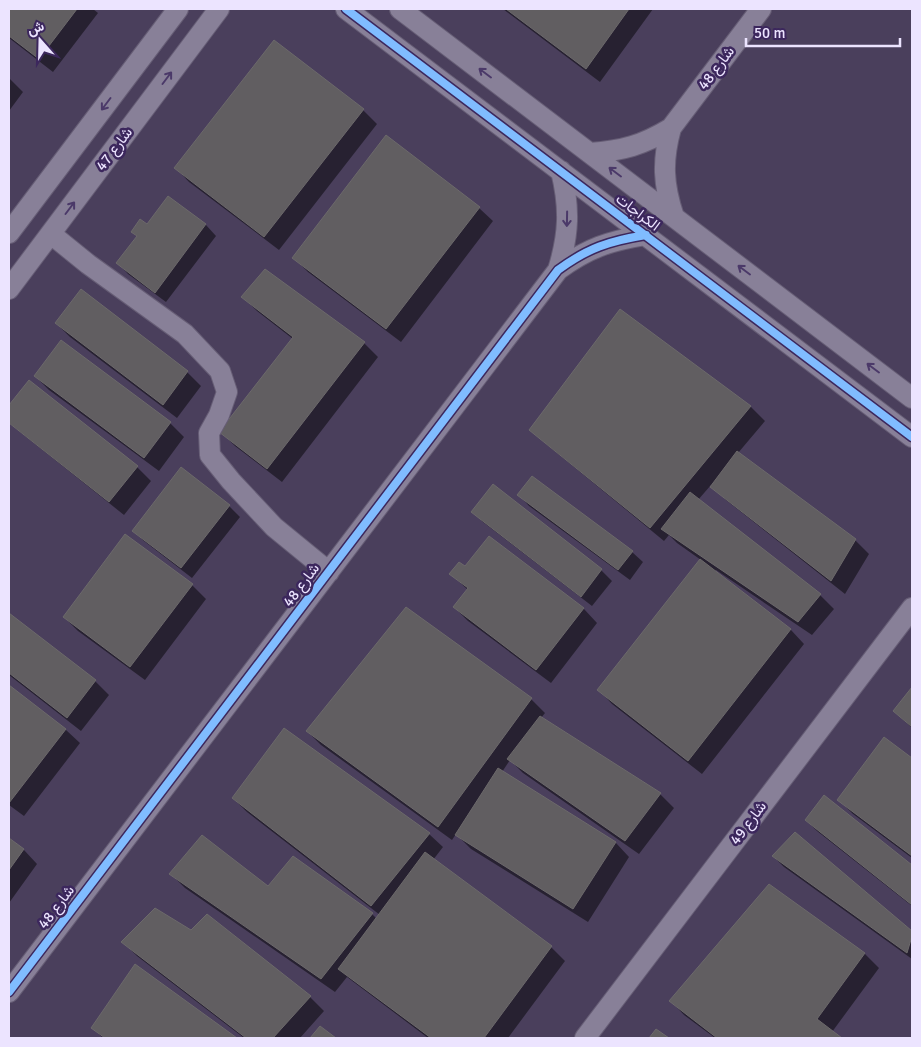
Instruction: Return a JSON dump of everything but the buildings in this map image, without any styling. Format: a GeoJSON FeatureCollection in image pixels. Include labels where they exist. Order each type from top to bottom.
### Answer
{"type":"FeatureCollection","features":[{"type":"Feature","properties":{"kind":"street"},"geometry":{"type":"LineString","coordinates":[[9,233],[178,9]]}},
{"type":"Feature","properties":{"kind":"street","name":"شارع 47"},"geometry":{"type":"LineString","coordinates":[[9,289],[219,9]]}},
{"type":"Feature","properties":{"kind":"street","name":"الكراجات"},"geometry":{"type":"LineString","coordinates":[[346,9],[912,436]]}},
{"type":"Feature","properties":{"kind":"street","name":"الكراجات"},"geometry":{"type":"LineString","coordinates":[[400,9],[912,398]]}},
{"type":"Feature","properties":{"kind":"street","name":"شارع 48"},"geometry":{"type":"LineString","coordinates":[[674,217],[667,195],[664,173],[665,150],[671,128],[761,9]]}},
{"type":"Feature","properties":{"kind":"street","name":"شارع 48"},"geometry":{"type":"LineString","coordinates":[[590,153],[611,152],[632,147],[652,139],[671,128]]}},
{"type":"Feature","properties":{"kind":"street","name":"شارع 48"},"geometry":{"type":"LineString","coordinates":[[558,270],[565,246],[568,221],[567,196],[561,171]]}},
{"type":"Feature","properties":{"kind":"street"},"geometry":{"type":"LineString","coordinates":[[51,234],[88,264],[185,334],[220,371],[227,392],[219,415],[209,433],[210,455],[231,481],[274,527],[329,572]]}},
{"type":"Feature","properties":{"kind":"street","name":"شارع 48"},"geometry":{"type":"LineString","coordinates":[[9,992],[558,270],[577,256],[599,245],[622,238],[646,235]]}},
{"type":"Feature","properties":{"kind":"street","name":"شارع 49"},"geometry":{"type":"LineString","coordinates":[[585,1038],[912,608]]}},
{"type":"Feature","properties":{"kind":"cycle path"},"geometry":{"type":"LineString","coordinates":[[346,9],[912,437]]}},
{"type":"Feature","properties":{"kind":"cycle path"},"geometry":{"type":"LineString","coordinates":[[9,992],[558,270],[579,256],[599,247],[646,235]]}}]}
